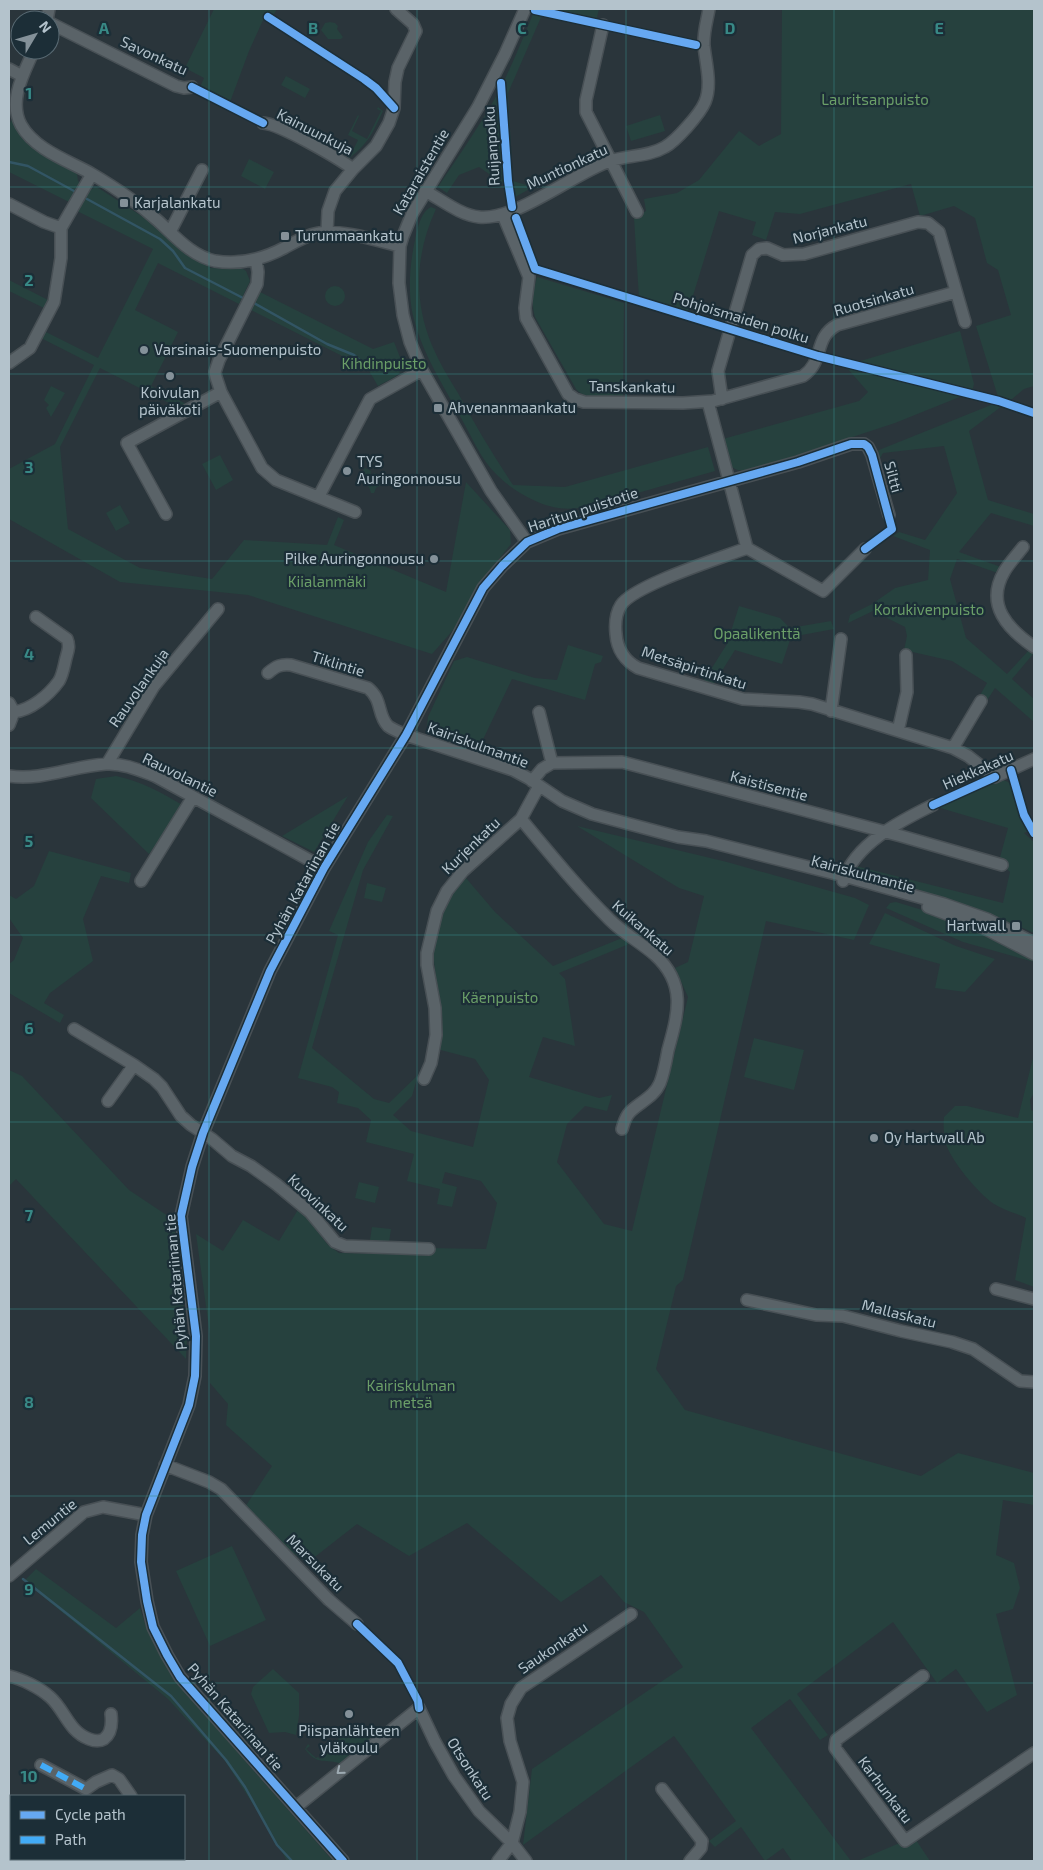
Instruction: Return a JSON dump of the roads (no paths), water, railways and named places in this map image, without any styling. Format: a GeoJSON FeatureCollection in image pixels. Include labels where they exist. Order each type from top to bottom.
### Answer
{"type":"FeatureCollection","features":[{"type":"Feature","properties":{"kind":"street"},"geometry":{"type":"LineString","coordinates":[[326,232],[328,210],[335,191],[353,169],[369,154],[385,130],[394,108],[395,82],[398,68],[415,34],[413,24],[396,9]]}},
{"type":"Feature","properties":{"kind":"street","name":"Kataraistentie"},"geometry":{"type":"LineString","coordinates":[[525,9],[505,54],[478,106],[412,214],[400,246],[399,283],[403,315],[410,342],[422,370],[491,491],[527,542]]}},
{"type":"Feature","properties":{"kind":"street","name":"Muntionkatu"},"geometry":{"type":"LineString","coordinates":[[424,192],[466,213],[480,217],[503,215],[610,161],[654,153],[666,147],[675,140],[705,103],[708,80],[704,30],[710,9]]}},
{"type":"Feature","properties":{"kind":"street"},"geometry":{"type":"LineString","coordinates":[[602,25],[585,107],[589,119],[637,212]]}},
{"type":"Feature","properties":{"kind":"street","name":"Savonkatu"},"geometry":{"type":"LineString","coordinates":[[60,29],[176,86],[192,87]]}},
{"type":"Feature","properties":{"kind":"street"},"geometry":{"type":"LineString","coordinates":[[29,60],[17,91],[16,106],[18,118],[24,130],[39,145],[92,174],[144,209],[190,249],[208,259],[231,262],[256,259],[306,237],[326,232],[400,246]]}},
{"type":"Feature","properties":{"kind":"street"},"geometry":{"type":"LineString","coordinates":[[9,69],[22,76]]}},
{"type":"Feature","properties":{"kind":"street","name":"Kainuunkuja"},"geometry":{"type":"LineString","coordinates":[[263,123],[270,123],[339,158],[353,169]]}},
{"type":"Feature","properties":{"kind":"street"},"geometry":{"type":"LineString","coordinates":[[170,232],[202,170]]}},
{"type":"Feature","properties":{"kind":"street"},"geometry":{"type":"LineString","coordinates":[[9,363],[30,348],[54,302],[61,258],[61,228],[92,174]]}},
{"type":"Feature","properties":{"kind":"street"},"geometry":{"type":"LineString","coordinates":[[9,204],[44,222],[61,228]]}},
{"type":"Feature","properties":{"kind":"street","name":"Tanskankatu"},"geometry":{"type":"LineString","coordinates":[[503,215],[529,277],[525,308],[526,318],[568,394],[584,402],[714,401]]}},
{"type":"Feature","properties":{"kind":"street","name":"Norjankatu"},"geometry":{"type":"LineString","coordinates":[[747,548],[729,480],[714,401],[718,371],[752,255],[759,249],[767,248],[783,255],[804,254],[918,222],[928,223],[939,232],[965,322]]}},
{"type":"Feature","properties":{"kind":"street"},"geometry":{"type":"LineString","coordinates":[[256,259],[257,284],[217,366],[216,377],[221,392],[262,468],[268,475],[355,512]]}},
{"type":"Feature","properties":{"kind":"street","name":"Ruotsinkatu"},"geometry":{"type":"LineString","coordinates":[[714,401],[802,376],[811,371],[822,340],[828,330],[837,325],[956,292]]}},
{"type":"Feature","properties":{"kind":"street"},"geometry":{"type":"LineString","coordinates":[[319,496],[370,399],[422,370]]}},
{"type":"Feature","properties":{"kind":"street"},"geometry":{"type":"LineString","coordinates":[[166,514],[127,443],[221,392]]}},
{"type":"Feature","properties":{"kind":"street","name":"Haritun puistotie"},"geometry":{"type":"LineString","coordinates":[[406,735],[483,588],[527,542],[580,522],[798,462],[851,444],[859,443],[868,447]]}},
{"type":"Feature","properties":{"kind":"street","name":"Siltti"},"geometry":{"type":"LineString","coordinates":[[868,447],[889,515]]}},
{"type":"Feature","properties":{"kind":"street"},"geometry":{"type":"LineString","coordinates":[[1023,547],[1001,579],[997,599],[1000,612],[1007,624],[1034,647]]}},
{"type":"Feature","properties":{"kind":"street"},"geometry":{"type":"LineString","coordinates":[[747,548],[823,591],[865,549]]}},
{"type":"Feature","properties":{"kind":"street","name":"Metsäpirtinkatu"},"geometry":{"type":"LineString","coordinates":[[747,548],[653,584],[629,596],[621,605],[616,621],[616,639],[621,652],[628,661],[638,668],[743,699],[799,702],[953,748],[968,756],[995,777]]}},
{"type":"Feature","properties":{"kind":"street","name":"Rauvolankuja"},"geometry":{"type":"LineString","coordinates":[[107,764],[154,686],[218,609]]}},
{"type":"Feature","properties":{"kind":"street"},"geometry":{"type":"LineString","coordinates":[[9,725],[11,707],[28,708],[60,679],[64,667],[68,648],[67,639],[36,617]]}},
{"type":"Feature","properties":{"kind":"street"},"geometry":{"type":"LineString","coordinates":[[831,711],[842,639]]}},
{"type":"Feature","properties":{"kind":"street"},"geometry":{"type":"LineString","coordinates":[[898,731],[907,692],[906,655]]}},
{"type":"Feature","properties":{"kind":"street","name":"Tiklintie"},"geometry":{"type":"LineString","coordinates":[[268,673],[283,664],[291,665],[368,688],[378,700],[384,721],[389,726],[406,735]]}},
{"type":"Feature","properties":{"kind":"street"},"geometry":{"type":"LineString","coordinates":[[953,748],[981,701]]}},
{"type":"Feature","properties":{"kind":"street"},"geometry":{"type":"LineString","coordinates":[[536,784],[542,769],[552,763],[539,712]]}},
{"type":"Feature","properties":{"kind":"street","name":"Kairiskulmantie"},"geometry":{"type":"LineString","coordinates":[[406,735],[513,770],[562,801],[592,814],[678,837],[733,856],[843,879],[944,904],[987,920],[1034,943]]}},
{"type":"Feature","properties":{"kind":"street","name":"Pyhän Katariinan tie"},"geometry":{"type":"LineString","coordinates":[[343,1861],[207,1709],[180,1677],[166,1655],[153,1627],[142,1575],[142,1535],[146,1515],[188,1405],[195,1376],[196,1336],[181,1216],[192,1167],[203,1133],[270,971],[324,868],[406,735]]}},
{"type":"Feature","properties":{"kind":"street","name":"Hiekkakatu"},"geometry":{"type":"LineString","coordinates":[[995,777],[1034,759]]}},
{"type":"Feature","properties":{"kind":"street","name":"Kaistisentie"},"geometry":{"type":"LineString","coordinates":[[552,763],[622,762],[1002,866]]}},
{"type":"Feature","properties":{"kind":"street","name":"Rauvolantie"},"geometry":{"type":"LineString","coordinates":[[9,776],[40,776],[107,764],[138,769],[155,776],[324,868]]}},
{"type":"Feature","properties":{"kind":"street","name":"Kurjenkatu"},"geometry":{"type":"LineString","coordinates":[[424,1079],[435,1046],[436,1035],[435,1008],[427,965],[427,953],[437,911],[447,891],[463,871],[522,819],[536,784]]}},
{"type":"Feature","properties":{"kind":"street"},"geometry":{"type":"LineString","coordinates":[[141,881],[193,797]]}},
{"type":"Feature","properties":{"kind":"street","name":"Hiekkakatu"},"geometry":{"type":"LineString","coordinates":[[843,879],[856,858],[883,832],[933,806]]}},
{"type":"Feature","properties":{"kind":"street","name":"Kuikankatu"},"geometry":{"type":"LineString","coordinates":[[522,819],[577,887],[612,922],[655,955],[670,972],[674,982],[678,996],[676,1019],[660,1084],[648,1098],[630,1112],[622,1129]]}},
{"type":"Feature","properties":{"kind":"street","name":"Kairiskulmantie"},"geometry":{"type":"LineString","coordinates":[[843,879],[942,911],[984,928],[1034,954]]}},
{"type":"Feature","properties":{"kind":"street","name":"Kuovinkatu"},"geometry":{"type":"LineString","coordinates":[[74,1029],[134,1065],[162,1087],[181,1116],[190,1125],[232,1156],[251,1166],[276,1184],[310,1212],[335,1242],[346,1246],[429,1249]]}},
{"type":"Feature","properties":{"kind":"street"},"geometry":{"type":"LineString","coordinates":[[108,1102],[134,1065]]}},
{"type":"Feature","properties":{"kind":"street"},"geometry":{"type":"LineString","coordinates":[[996,1289],[1034,1299]]}},
{"type":"Feature","properties":{"kind":"street","name":"Mallaskatu"},"geometry":{"type":"LineString","coordinates":[[748,1300],[816,1315],[843,1316],[957,1344],[980,1353],[1020,1381],[1034,1382]]}},
{"type":"Feature","properties":{"kind":"street","name":"Marsukatu"},"geometry":{"type":"LineString","coordinates":[[165,1465],[209,1482],[221,1489],[329,1600],[357,1624]]}},
{"type":"Feature","properties":{"kind":"street","name":"Lemuntie"},"geometry":{"type":"LineString","coordinates":[[9,1576],[84,1512],[103,1507],[146,1515]]}},
{"type":"Feature","properties":{"kind":"street","name":"Saukonkatu"},"geometry":{"type":"LineString","coordinates":[[498,1861],[512,1843],[520,1812],[523,1782],[510,1741],[507,1718],[511,1704],[521,1688],[631,1614]]}},
{"type":"Feature","properties":{"kind":"street"},"geometry":{"type":"LineString","coordinates":[[9,1676],[48,1696],[54,1701],[71,1727],[77,1733],[91,1740],[98,1741],[108,1734],[111,1727],[111,1714]]}},
{"type":"Feature","properties":{"kind":"street","name":"Karhunkatu"},"geometry":{"type":"LineString","coordinates":[[923,1676],[836,1740],[835,1748],[905,1841],[1034,1753]]}},
{"type":"Feature","properties":{"kind":"street","name":"Otsonkatu"},"geometry":{"type":"LineString","coordinates":[[296,1808],[420,1708],[434,1742],[464,1790],[479,1811],[512,1843],[526,1861]]}},
{"type":"Feature","properties":{"kind":"street"},"geometry":{"type":"LineString","coordinates":[[42,1765],[86,1789],[112,1775],[119,1778],[130,1795]]}},
{"type":"Feature","properties":{"kind":"street"},"geometry":{"type":"LineString","coordinates":[[662,1789],[702,1842],[701,1848],[690,1861]]}},
{"type":"Feature","properties":{"kind":"waterway"},"geometry":{"type":"LineString","coordinates":[[9,162],[28,166],[74,191]]}},
{"type":"Feature","properties":{"kind":"waterway"},"geometry":{"type":"LineString","coordinates":[[87,199],[160,239],[173,251],[185,268],[243,298]]}},
{"type":"Feature","properties":{"kind":"waterway"},"geometry":{"type":"LineString","coordinates":[[254,303],[327,344],[354,355],[363,363]]}},
{"type":"Feature","properties":{"kind":"waterway"},"geometry":{"type":"LineString","coordinates":[[23,1579],[171,1696],[226,1760],[245,1787],[277,1845],[292,1861]]}},
{"type":"Feature","properties":{"kind":"place","name":"Karjalankatu"},"geometry":{"type":"Point","coordinates":[124,203]}},
{"type":"Feature","properties":{"kind":"place","name":"Turunmaankatu"},"geometry":{"type":"Point","coordinates":[285,236]}},
{"type":"Feature","properties":{"kind":"place","name":"Varsinais-Suomenpuisto"},"geometry":{"type":"Point","coordinates":[144,350]}},
{"type":"Feature","properties":{"kind":"place","name":"Koivulan päiväkoti"},"geometry":{"type":"Point","coordinates":[170,376]}},
{"type":"Feature","properties":{"kind":"place","name":"Ahvenanmaankatu"},"geometry":{"type":"Point","coordinates":[438,408]}},
{"type":"Feature","properties":{"kind":"place","name":"TYS Auringonnousu"},"geometry":{"type":"Point","coordinates":[347,471]}},
{"type":"Feature","properties":{"kind":"place","name":"Pilke Auringonnousu"},"geometry":{"type":"Point","coordinates":[434,559]}},
{"type":"Feature","properties":{"kind":"place","name":"Hartwall"},"geometry":{"type":"Point","coordinates":[1016,926]}},
{"type":"Feature","properties":{"kind":"place","name":"Oy Hartwall Ab"},"geometry":{"type":"Point","coordinates":[874,1138]}},
{"type":"Feature","properties":{"kind":"place","name":"Piispanlähteen yläkoulu"},"geometry":{"type":"Point","coordinates":[349,1714]}},
{"type":"Feature","properties":{"kind":"park label","name":"Lauritsanpuisto"},"geometry":{"type":"Point","coordinates":[875,100]}},
{"type":"Feature","properties":{"kind":"park label","name":"Kihdinpuisto"},"geometry":{"type":"Point","coordinates":[384,364]}},
{"type":"Feature","properties":{"kind":"park label","name":"Kiialanmäki"},"geometry":{"type":"Point","coordinates":[327,582]}},
{"type":"Feature","properties":{"kind":"park label","name":"Korukivenpuisto"},"geometry":{"type":"Point","coordinates":[929,610]}},
{"type":"Feature","properties":{"kind":"park label","name":"Opaalikenttä"},"geometry":{"type":"Point","coordinates":[757,634]}},
{"type":"Feature","properties":{"kind":"park label","name":"Käenpuisto"},"geometry":{"type":"Point","coordinates":[500,998]}},
{"type":"Feature","properties":{"kind":"park label","name":"Kairiskulman metsä"},"geometry":{"type":"Point","coordinates":[411,1394]}}]}
